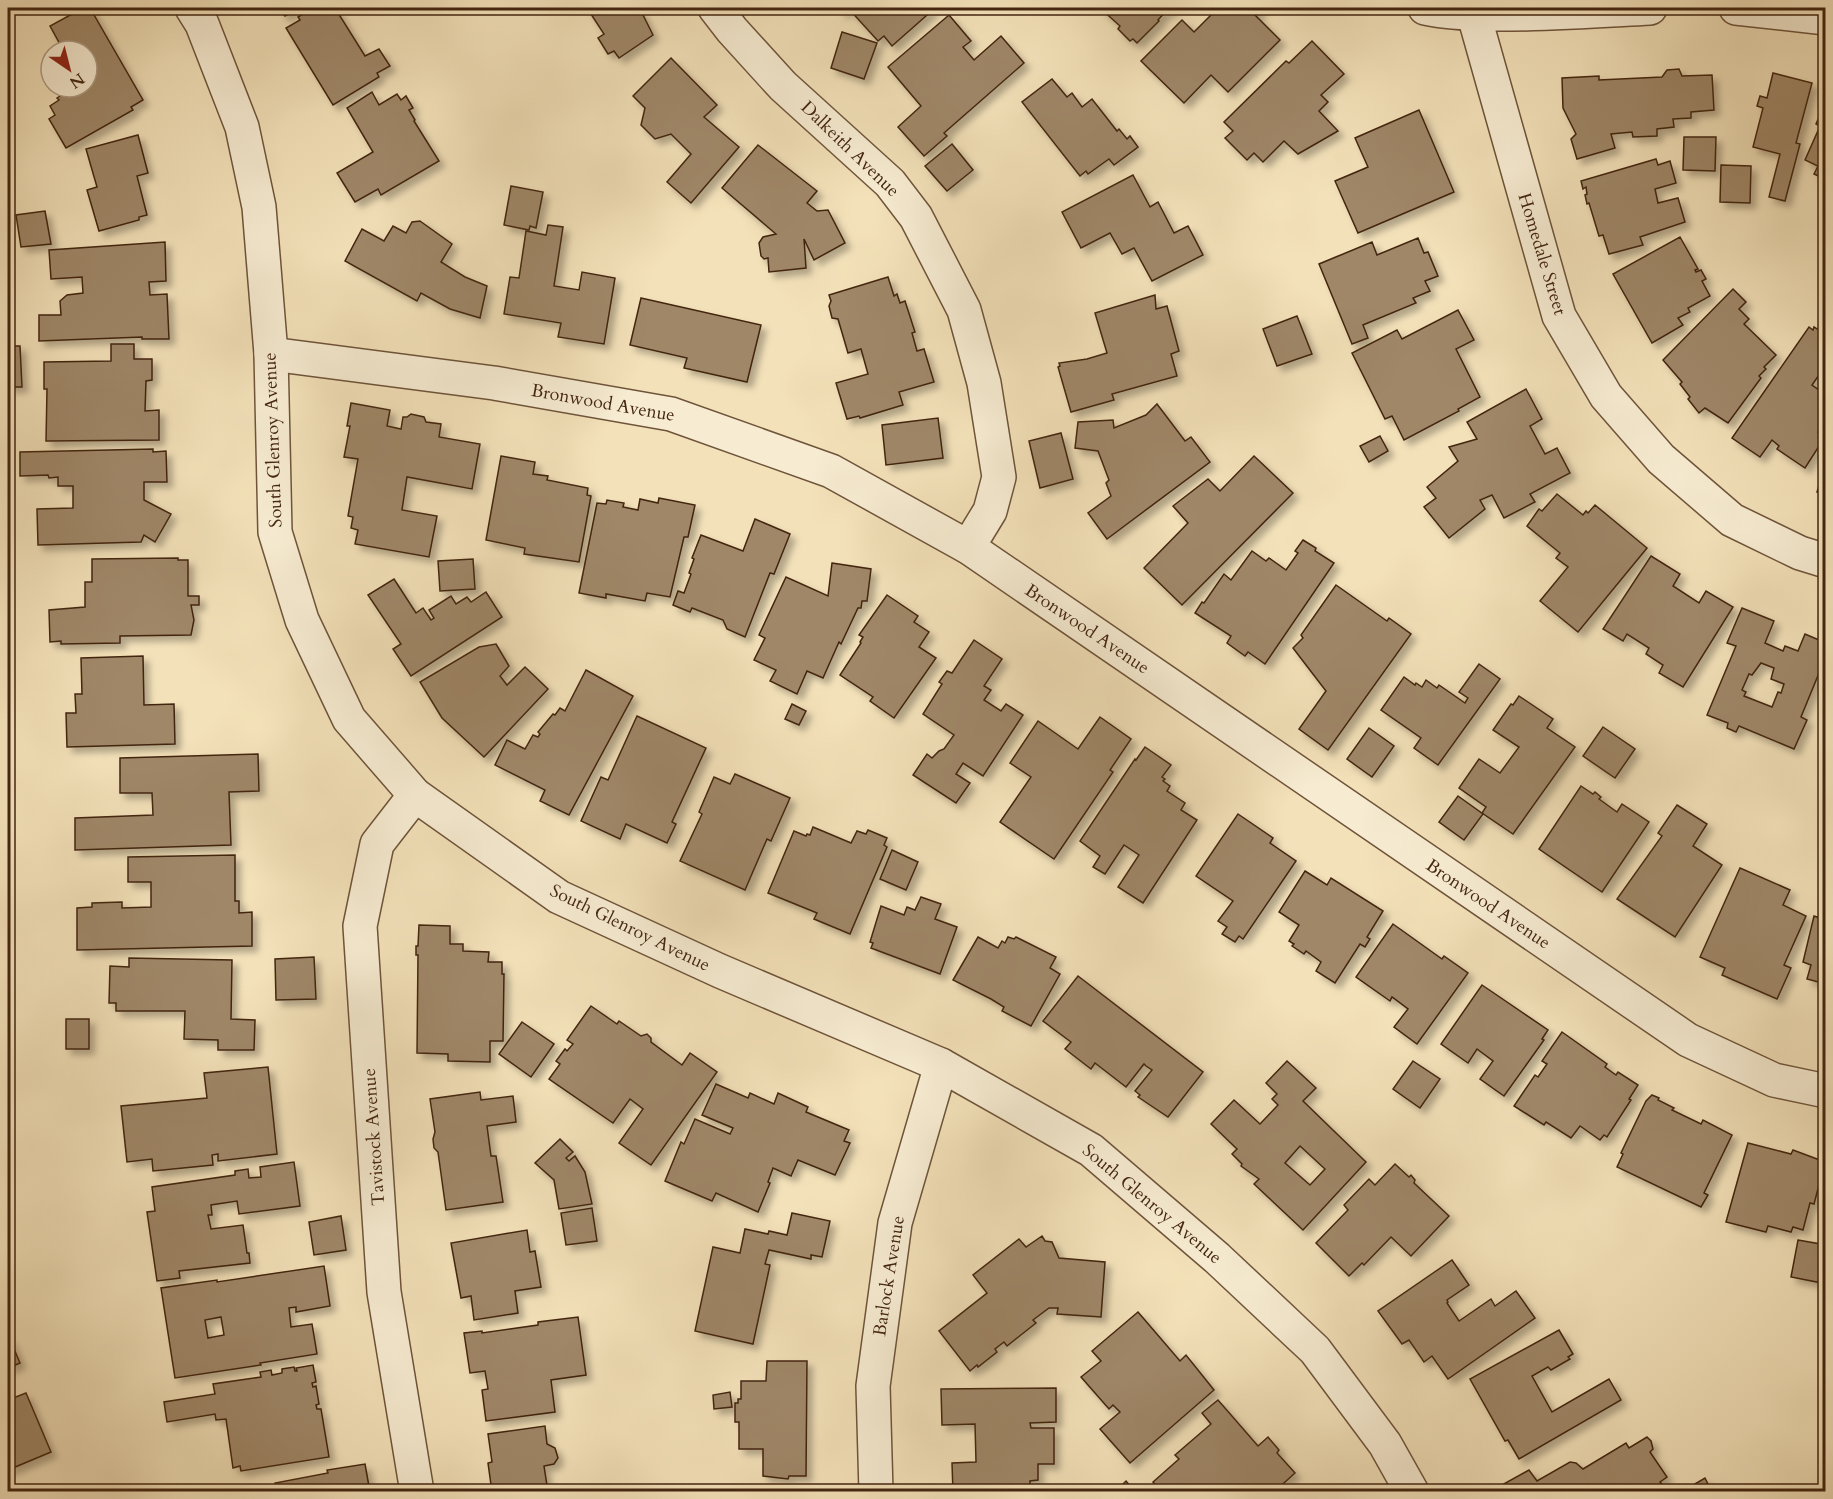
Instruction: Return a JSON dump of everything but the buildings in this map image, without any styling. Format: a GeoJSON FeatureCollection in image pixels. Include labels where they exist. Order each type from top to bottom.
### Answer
{"type":"FeatureCollection","features":[{"type":"Feature","properties":{"kind":"street","name":"South Glenroy Avenue"},"geometry":{"type":"LineString","coordinates":[[192,8],[202,24],[242,127],[259,207],[272,354],[275,532],[302,620],[349,718],[415,795],[559,897],[720,971],[941,1065],[1091,1150],[1217,1258],[1315,1350],[1385,1444],[1413,1491]]}},
{"type":"Feature","properties":{"kind":"street","name":"Dalkeith Avenue"},"geometry":{"type":"LineString","coordinates":[[715,8],[783,86],[890,183],[916,217],[964,310],[984,383],[999,477],[990,511],[968,547]]}},
{"type":"Feature","properties":{"kind":"street"},"geometry":{"type":"LineString","coordinates":[[1425,8],[1436,11],[1473,10],[1553,15],[1650,8]]}},
{"type":"Feature","properties":{"kind":"street"},"geometry":{"type":"LineString","coordinates":[[1736,8],[1826,18]]}},
{"type":"Feature","properties":{"kind":"street","name":"Homedale Street"},"geometry":{"type":"LineString","coordinates":[[1473,10],[1559,316],[1606,396],[1661,459],[1732,520],[1800,553],[1826,561]]}},
{"type":"Feature","properties":{"kind":"street","name":"Bronwood Avenue"},"geometry":{"type":"LineString","coordinates":[[272,354],[494,383],[671,414],[831,471],[968,547],[1688,1040],[1774,1080],[1826,1091]]}},
{"type":"Feature","properties":{"kind":"street","name":"Tavistock Avenue"},"geometry":{"type":"LineString","coordinates":[[415,795],[376,844],[360,926],[384,1292],[417,1491]]}},
{"type":"Feature","properties":{"kind":"street","name":"Barlock Avenue"},"geometry":{"type":"LineString","coordinates":[[876,1491],[873,1386],[895,1223],[941,1065]]}}]}
